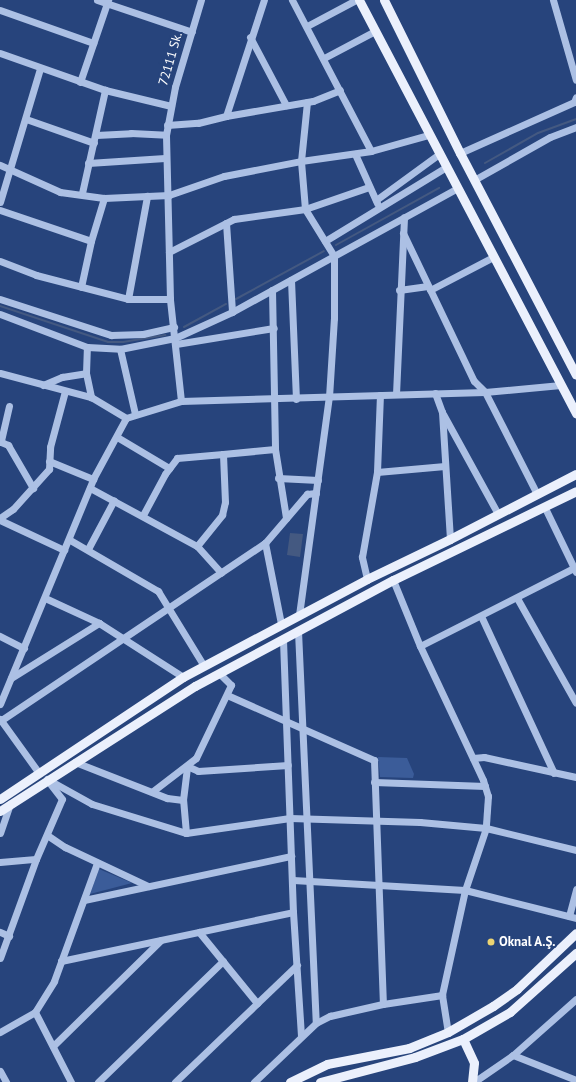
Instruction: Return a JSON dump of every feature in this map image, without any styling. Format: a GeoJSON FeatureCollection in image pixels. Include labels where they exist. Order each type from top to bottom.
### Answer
{"type":"FeatureCollection","features":[{"type":"Feature","properties":{"kind":"main road"},"geometry":{"type":"LineString","coordinates":[[359,0],[428,135],[458,188],[576,413]]}},
{"type":"Feature","properties":{"kind":"main road"},"geometry":{"type":"LineString","coordinates":[[384,0],[460,153],[576,375]]}},
{"type":"Feature","properties":{"kind":"main road"},"geometry":{"type":"LineString","coordinates":[[0,799],[183,677],[367,579],[450,539],[576,474]]}},
{"type":"Feature","properties":{"kind":"main road"},"geometry":{"type":"LineString","coordinates":[[0,811],[47,779],[220,674],[393,580],[545,508],[576,491]]}},
{"type":"Feature","properties":{"kind":"main road"},"geometry":{"type":"LineString","coordinates":[[290,1082],[327,1064],[409,1048],[448,1032],[493,1006],[517,989],[576,933]]}},
{"type":"Feature","properties":{"kind":"main road"},"geometry":{"type":"LineString","coordinates":[[320,1082],[415,1057],[463,1039],[510,1012],[576,953]]}},
{"type":"Feature","properties":{"kind":"main road"},"geometry":{"type":"LineString","coordinates":[[463,1039],[474,1063],[473,1082]]}},
{"type":"Feature","properties":{"kind":"street"},"geometry":{"type":"LineString","coordinates":[[97,0],[108,2],[192,32]]}},
{"type":"Feature","properties":{"kind":"street","name":"72111 Sk."},"geometry":{"type":"LineString","coordinates":[[181,401],[170,299],[169,195],[165,158],[166,135],[171,106],[201,0]]}},
{"type":"Feature","properties":{"kind":"street"},"geometry":{"type":"LineString","coordinates":[[226,116],[250,37],[264,0]]}},
{"type":"Feature","properties":{"kind":"street"},"geometry":{"type":"LineString","coordinates":[[292,0],[324,58],[371,150]]}},
{"type":"Feature","properties":{"kind":"street"},"geometry":{"type":"LineString","coordinates":[[307,26],[356,0]]}},
{"type":"Feature","properties":{"kind":"street"},"geometry":{"type":"LineString","coordinates":[[553,0],[576,80]]}},
{"type":"Feature","properties":{"kind":"street"},"geometry":{"type":"LineString","coordinates":[[80,82],[108,2]]}},
{"type":"Feature","properties":{"kind":"street"},"geometry":{"type":"LineString","coordinates":[[0,10],[93,43]]}},
{"type":"Feature","properties":{"kind":"street"},"geometry":{"type":"LineString","coordinates":[[324,58],[375,31]]}},
{"type":"Feature","properties":{"kind":"street"},"geometry":{"type":"LineString","coordinates":[[250,37],[286,106]]}},
{"type":"Feature","properties":{"kind":"street"},"geometry":{"type":"LineString","coordinates":[[1,56],[105,90],[171,106]]}},
{"type":"Feature","properties":{"kind":"street"},"geometry":{"type":"LineString","coordinates":[[0,202],[40,69]]}},
{"type":"Feature","properties":{"kind":"street"},"geometry":{"type":"LineString","coordinates":[[82,193],[105,90]]}},
{"type":"Feature","properties":{"kind":"street"},"geometry":{"type":"LineString","coordinates":[[167,125],[198,123],[226,116],[307,102],[340,90]]}},
{"type":"Feature","properties":{"kind":"street"},"geometry":{"type":"LineString","coordinates":[[460,153],[574,102],[576,97]]}},
{"type":"Feature","properties":{"kind":"street"},"geometry":{"type":"LineString","coordinates":[[299,615],[329,397],[334,318],[334,256],[305,209],[301,161],[307,102]]}},
{"type":"Feature","properties":{"kind":"street"},"geometry":{"type":"LineString","coordinates":[[26,119],[95,139],[131,133],[166,135]]}},
{"type":"Feature","properties":{"kind":"street"},"geometry":{"type":"LineString","coordinates":[[474,180],[550,137],[576,126]]}},
{"type":"Feature","properties":{"kind":"street"},"geometry":{"type":"LineString","coordinates":[[0,165],[10,168],[60,192],[82,193],[104,198],[169,195],[224,176],[301,161],[355,154],[428,135]]}},
{"type":"Feature","properties":{"kind":"street"},"geometry":{"type":"LineString","coordinates":[[355,154],[369,187],[380,207]]}},
{"type":"Feature","properties":{"kind":"street"},"geometry":{"type":"LineString","coordinates":[[376,200],[439,154]]}},
{"type":"Feature","properties":{"kind":"street"},"geometry":{"type":"LineString","coordinates":[[88,163],[165,158]]}},
{"type":"Feature","properties":{"kind":"street"},"geometry":{"type":"LineString","coordinates":[[325,241],[446,167]]}},
{"type":"Feature","properties":{"kind":"street"},"geometry":{"type":"LineString","coordinates":[[169,252],[234,218],[305,209],[369,187]]}},
{"type":"Feature","properties":{"kind":"street"},"geometry":{"type":"LineString","coordinates":[[175,341],[232,312],[458,188]]}},
{"type":"Feature","properties":{"kind":"street"},"geometry":{"type":"LineString","coordinates":[[128,299],[147,196]]}},
{"type":"Feature","properties":{"kind":"street"},"geometry":{"type":"LineString","coordinates":[[81,287],[91,241],[104,198]]}},
{"type":"Feature","properties":{"kind":"street"},"geometry":{"type":"LineString","coordinates":[[0,210],[91,241]]}},
{"type":"Feature","properties":{"kind":"street"},"geometry":{"type":"LineString","coordinates":[[396,394],[404,217]]}},
{"type":"Feature","properties":{"kind":"street"},"geometry":{"type":"LineString","coordinates":[[226,223],[232,312]]}},
{"type":"Feature","properties":{"kind":"street"},"geometry":{"type":"LineString","coordinates":[[403,233],[428,288],[474,381],[485,392],[538,494]]}},
{"type":"Feature","properties":{"kind":"street"},"geometry":{"type":"LineString","coordinates":[[400,290],[428,288],[493,257]]}},
{"type":"Feature","properties":{"kind":"street"},"geometry":{"type":"LineString","coordinates":[[0,261],[36,275],[128,299],[170,299]]}},
{"type":"Feature","properties":{"kind":"street"},"geometry":{"type":"LineString","coordinates":[[291,280],[296,399]]}},
{"type":"Feature","properties":{"kind":"street"},"geometry":{"type":"LineString","coordinates":[[272,290],[274,328],[275,449],[278,478],[286,518]]}},
{"type":"Feature","properties":{"kind":"street"},"geometry":{"type":"LineString","coordinates":[[0,299],[111,335],[143,334],[174,327]]}},
{"type":"Feature","properties":{"kind":"street"},"geometry":{"type":"LineString","coordinates":[[0,314],[87,347],[120,349],[274,328]]}},
{"type":"Feature","properties":{"kind":"street"},"geometry":{"type":"LineString","coordinates":[[87,347],[86,373],[91,397]]}},
{"type":"Feature","properties":{"kind":"street"},"geometry":{"type":"LineString","coordinates":[[120,349],[135,414]]}},
{"type":"Feature","properties":{"kind":"street"},"geometry":{"type":"LineString","coordinates":[[0,373],[91,397],[126,418]]}},
{"type":"Feature","properties":{"kind":"street"},"geometry":{"type":"LineString","coordinates":[[43,385],[62,377],[86,373]]}},
{"type":"Feature","properties":{"kind":"street"},"geometry":{"type":"LineString","coordinates":[[0,704],[46,598],[49,582],[70,540],[93,479],[126,418],[181,401],[274,400],[396,394],[485,392],[561,385]]}},
{"type":"Feature","properties":{"kind":"street"},"geometry":{"type":"LineString","coordinates":[[64,550],[0,519],[13,509],[49,469],[50,447],[65,391]]}},
{"type":"Feature","properties":{"kind":"street"},"geometry":{"type":"LineString","coordinates":[[435,393],[442,412],[498,514]]}},
{"type":"Feature","properties":{"kind":"street"},"geometry":{"type":"LineString","coordinates":[[367,579],[362,557],[377,472],[380,395]]}},
{"type":"Feature","properties":{"kind":"street"},"geometry":{"type":"LineString","coordinates":[[9,406],[0,442],[8,445],[33,488]]}},
{"type":"Feature","properties":{"kind":"street"},"geometry":{"type":"LineString","coordinates":[[442,412],[444,466],[450,539]]}},
{"type":"Feature","properties":{"kind":"street"},"geometry":{"type":"LineString","coordinates":[[117,437],[169,468]]}},
{"type":"Feature","properties":{"kind":"street"},"geometry":{"type":"LineString","coordinates":[[143,514],[169,468],[178,458],[275,449]]}},
{"type":"Feature","properties":{"kind":"street"},"geometry":{"type":"LineString","coordinates":[[197,546],[222,515],[225,502],[223,454]]}},
{"type":"Feature","properties":{"kind":"street"},"geometry":{"type":"LineString","coordinates":[[49,461],[93,479]]}},
{"type":"Feature","properties":{"kind":"street"},"geometry":{"type":"LineString","coordinates":[[377,472],[444,466]]}},
{"type":"Feature","properties":{"kind":"street"},"geometry":{"type":"LineString","coordinates":[[278,478],[318,480]]}},
{"type":"Feature","properties":{"kind":"street"},"geometry":{"type":"LineString","coordinates":[[90,488],[143,514],[197,546],[221,573]]}},
{"type":"Feature","properties":{"kind":"street"},"geometry":{"type":"LineString","coordinates":[[39,773],[1,719],[171,608],[266,543],[307,494],[316,493]]}},
{"type":"Feature","properties":{"kind":"street"},"geometry":{"type":"LineString","coordinates":[[88,549],[114,500]]}},
{"type":"Feature","properties":{"kind":"street"},"geometry":{"type":"LineString","coordinates":[[420,646],[575,570],[545,508]]}},
{"type":"Feature","properties":{"kind":"street"},"geometry":{"type":"LineString","coordinates":[[70,540],[88,549],[158,591],[171,608],[204,666]]}},
{"type":"Feature","properties":{"kind":"street"},"geometry":{"type":"LineString","coordinates":[[266,543],[281,624]]}},
{"type":"Feature","properties":{"kind":"street"},"geometry":{"type":"LineString","coordinates":[[393,580],[420,646],[473,758],[485,786],[489,803],[486,828],[464,890],[442,995],[448,1032]]}},
{"type":"Feature","properties":{"kind":"street"},"geometry":{"type":"LineString","coordinates":[[46,598],[99,623],[183,677]]}},
{"type":"Feature","properties":{"kind":"street"},"geometry":{"type":"LineString","coordinates":[[517,598],[576,702]]}},
{"type":"Feature","properties":{"kind":"street"},"geometry":{"type":"LineString","coordinates":[[481,616],[554,773]]}},
{"type":"Feature","properties":{"kind":"street"},"geometry":{"type":"LineString","coordinates":[[11,678],[99,623]]}},
{"type":"Feature","properties":{"kind":"street"},"geometry":{"type":"LineString","coordinates":[[298,631],[316,1023]]}},
{"type":"Feature","properties":{"kind":"street"},"geometry":{"type":"LineString","coordinates":[[0,636],[24,648]]}},
{"type":"Feature","properties":{"kind":"street"},"geometry":{"type":"LineString","coordinates":[[283,640],[291,856],[301,1036]]}},
{"type":"Feature","properties":{"kind":"street"},"geometry":{"type":"LineString","coordinates":[[154,791],[196,758],[231,685],[220,674]]}},
{"type":"Feature","properties":{"kind":"street"},"geometry":{"type":"LineString","coordinates":[[227,695],[374,760],[383,1004]]}},
{"type":"Feature","properties":{"kind":"street"},"geometry":{"type":"LineString","coordinates":[[473,758],[484,757],[576,777]]}},
{"type":"Feature","properties":{"kind":"street"},"geometry":{"type":"LineString","coordinates":[[75,762],[154,791],[166,798],[183,800]]}},
{"type":"Feature","properties":{"kind":"street"},"geometry":{"type":"LineString","coordinates":[[187,766],[198,771],[288,765]]}},
{"type":"Feature","properties":{"kind":"street"},"geometry":{"type":"LineString","coordinates":[[186,833],[183,800],[187,766]]}},
{"type":"Feature","properties":{"kind":"street"},"geometry":{"type":"LineString","coordinates":[[47,779],[92,804],[186,833],[290,818],[376,821],[486,828],[576,850]]}},
{"type":"Feature","properties":{"kind":"street"},"geometry":{"type":"LineString","coordinates":[[0,958],[36,859],[62,800],[47,779]]}},
{"type":"Feature","properties":{"kind":"street"},"geometry":{"type":"LineString","coordinates":[[374,782],[485,786]]}},
{"type":"Feature","properties":{"kind":"street"},"geometry":{"type":"LineString","coordinates":[[0,833],[10,804]]}},
{"type":"Feature","properties":{"kind":"street"},"geometry":{"type":"LineString","coordinates":[[47,835],[97,863],[148,886]]}},
{"type":"Feature","properties":{"kind":"street"},"geometry":{"type":"LineString","coordinates":[[84,900],[291,856]]}},
{"type":"Feature","properties":{"kind":"street"},"geometry":{"type":"LineString","coordinates":[[0,862],[36,859]]}},
{"type":"Feature","properties":{"kind":"street"},"geometry":{"type":"LineString","coordinates":[[0,1032],[35,1012],[54,981],[97,863]]}},
{"type":"Feature","properties":{"kind":"street"},"geometry":{"type":"LineString","coordinates":[[293,880],[464,890],[572,917],[576,889]]}},
{"type":"Feature","properties":{"kind":"street"},"geometry":{"type":"LineString","coordinates":[[61,961],[294,912]]}},
{"type":"Feature","properties":{"kind":"street"},"geometry":{"type":"LineString","coordinates":[[0,932],[9,936]]}},
{"type":"Feature","properties":{"kind":"street"},"geometry":{"type":"LineString","coordinates":[[199,932],[257,1002]]}},
{"type":"Feature","properties":{"kind":"street"},"geometry":{"type":"LineString","coordinates":[[53,1046],[161,940]]}},
{"type":"Feature","properties":{"kind":"street"},"geometry":{"type":"LineString","coordinates":[[98,1082],[223,961]]}},
{"type":"Feature","properties":{"kind":"street"},"geometry":{"type":"LineString","coordinates":[[175,1082],[297,965]]}},
{"type":"Feature","properties":{"kind":"street"},"geometry":{"type":"LineString","coordinates":[[254,1082],[301,1036],[316,1023],[330,1016],[383,1004],[442,995]]}},
{"type":"Feature","properties":{"kind":"street"},"geometry":{"type":"LineString","coordinates":[[473,1082],[513,1055],[576,999]]}},
{"type":"Feature","properties":{"kind":"street"},"geometry":{"type":"LineString","coordinates":[[35,1012],[71,1082]]}},
{"type":"Feature","properties":{"kind":"street"},"geometry":{"type":"LineString","coordinates":[[513,1055],[576,1080]]}},
{"type":"Feature","properties":{"kind":"street"},"geometry":{"type":"LineString","coordinates":[[0,1071],[6,1082]]}},
{"type":"Feature","properties":{"kind":"shaded area"},"geometry":{"type":"Polygon","coordinates":[[[290,533],[303,534],[300,557],[287,555],[290,533]]]}},
{"type":"Feature","properties":{"kind":"shaded area"},"geometry":{"type":"Polygon","coordinates":[[[378,757],[407,758],[414,774],[413,778],[380,777],[378,757]]]}},
{"type":"Feature","properties":{"kind":"shaded area"},"geometry":{"type":"Polygon","coordinates":[[[99,869],[132,883],[90,894],[99,869]]]}},
{"type":"Feature","properties":{"kind":"waterway"},"geometry":{"type":"LineString","coordinates":[[485,163],[538,133],[576,119]]}},
{"type":"Feature","properties":{"kind":"waterway"},"geometry":{"type":"LineString","coordinates":[[336,245],[439,188]]}},
{"type":"Feature","properties":{"kind":"waterway"},"geometry":{"type":"LineString","coordinates":[[236,299],[324,251]]}},
{"type":"Feature","properties":{"kind":"waterway"},"geometry":{"type":"LineString","coordinates":[[184,327],[226,304]]}},
{"type":"Feature","properties":{"kind":"waterway"},"geometry":{"type":"LineString","coordinates":[[0,306],[108,342],[123,342],[165,335]]}},
{"type":"Feature","properties":{"kind":"place","name":"Oknal A.Ş."},"geometry":{"type":"Point","coordinates":[491,942]}}]}
